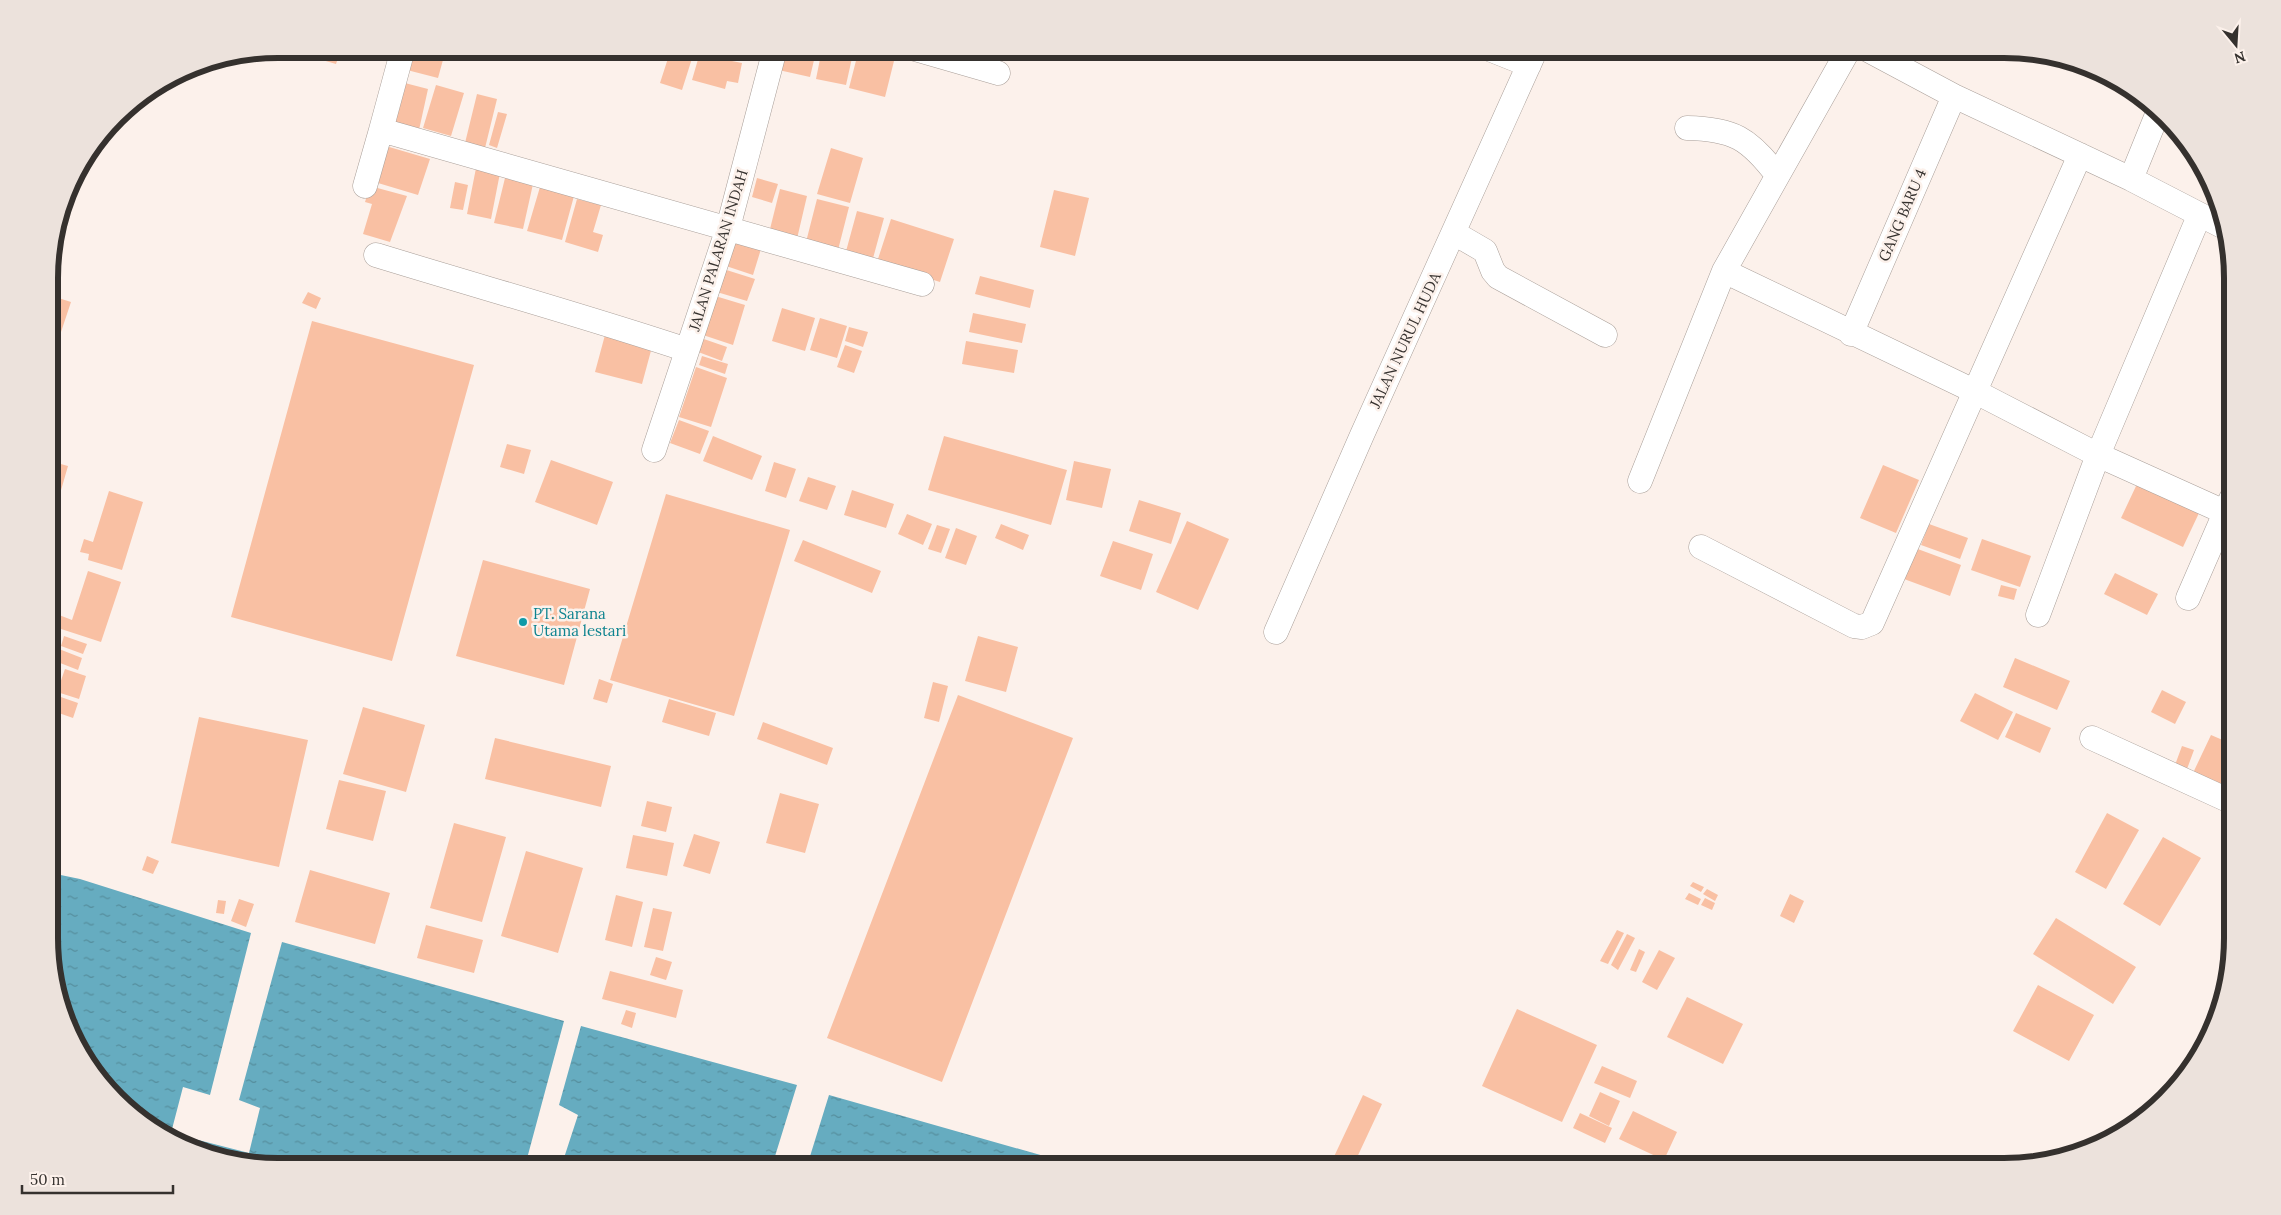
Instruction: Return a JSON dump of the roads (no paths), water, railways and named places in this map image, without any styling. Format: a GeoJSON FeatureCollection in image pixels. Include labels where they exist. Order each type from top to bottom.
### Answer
{"type":"FeatureCollection","features":[{"type":"Feature","properties":{"kind":"street"},"geometry":{"type":"LineString","coordinates":[[365,186],[401,58]]}},
{"type":"Feature","properties":{"kind":"street","name":"JALAN PALARAN INDAH"},"geometry":{"type":"LineString","coordinates":[[654,450],[728,228],[773,58]]}},
{"type":"Feature","properties":{"kind":"street"},"geometry":{"type":"LineString","coordinates":[[944,58],[998,74]]}},
{"type":"Feature","properties":{"kind":"street","name":"JALAN NURUL HUDA"},"geometry":{"type":"LineString","coordinates":[[1276,632],[1362,435],[1533,58]]}},
{"type":"Feature","properties":{"kind":"street"},"geometry":{"type":"LineString","coordinates":[[1640,481],[1724,271],[1844,58]]}},
{"type":"Feature","properties":{"kind":"street"},"geometry":{"type":"LineString","coordinates":[[1903,58],[1954,96],[2131,179],[2217,224]]}},
{"type":"Feature","properties":{"kind":"street","name":"GANG BARU 4"},"geometry":{"type":"LineString","coordinates":[[1850,334],[1954,96]]}},
{"type":"Feature","properties":{"kind":"street"},"geometry":{"type":"LineString","coordinates":[[2131,179],[2156,119]]}},
{"type":"Feature","properties":{"kind":"street"},"geometry":{"type":"LineString","coordinates":[[1687,128],[1721,131],[1755,147],[1777,174]]}},
{"type":"Feature","properties":{"kind":"street"},"geometry":{"type":"LineString","coordinates":[[381,130],[922,284]]}},
{"type":"Feature","properties":{"kind":"street"},"geometry":{"type":"LineString","coordinates":[[1701,547],[1854,626],[1862,627],[1872,623],[2080,155]]}},
{"type":"Feature","properties":{"kind":"street"},"geometry":{"type":"LineString","coordinates":[[2038,615],[2098,455],[2199,216]]}},
{"type":"Feature","properties":{"kind":"street"},"geometry":{"type":"LineString","coordinates":[[1454,233],[1485,251],[1492,271],[1498,277],[1605,335]]}},
{"type":"Feature","properties":{"kind":"street"},"geometry":{"type":"LineString","coordinates":[[376,255],[538,305],[602,322],[687,350]]}},
{"type":"Feature","properties":{"kind":"street"},"geometry":{"type":"LineString","coordinates":[[1724,271],[1850,334],[1974,392],[2098,455],[2224,507]]}},
{"type":"Feature","properties":{"kind":"street"},"geometry":{"type":"LineString","coordinates":[[2188,598],[2224,520]]}},
{"type":"Feature","properties":{"kind":"street"},"geometry":{"type":"LineString","coordinates":[[2092,738],[2224,798]]}},
{"type":"Feature","properties":{"kind":"water"},"geometry":{"type":"Polygon","coordinates":[[[58,874],[80,879],[251,933],[210,1095],[183,1087],[172,1131],[132,1103],[112,1083],[87,1048],[69,1008],[59,966],[58,874]]]}},
{"type":"Feature","properties":{"kind":"water"},"geometry":{"type":"Polygon","coordinates":[[[282,942],[564,1021],[527,1158],[278,1158],[249,1156],[221,1150],[182,1136],[249,1153],[260,1108],[239,1100],[282,942]]]}},
{"type":"Feature","properties":{"kind":"water"},"geometry":{"type":"Polygon","coordinates":[[[581,1026],[797,1085],[774,1158],[564,1158],[578,1115],[559,1105],[581,1026]]]}},
{"type":"Feature","properties":{"kind":"water"},"geometry":{"type":"Polygon","coordinates":[[[829,1095],[1051,1158],[809,1158],[829,1095]]]}},
{"type":"Feature","properties":{"kind":"place","name":"PT. Sarana Utama lestari"},"geometry":{"type":"Point","coordinates":[523,622]}}]}
